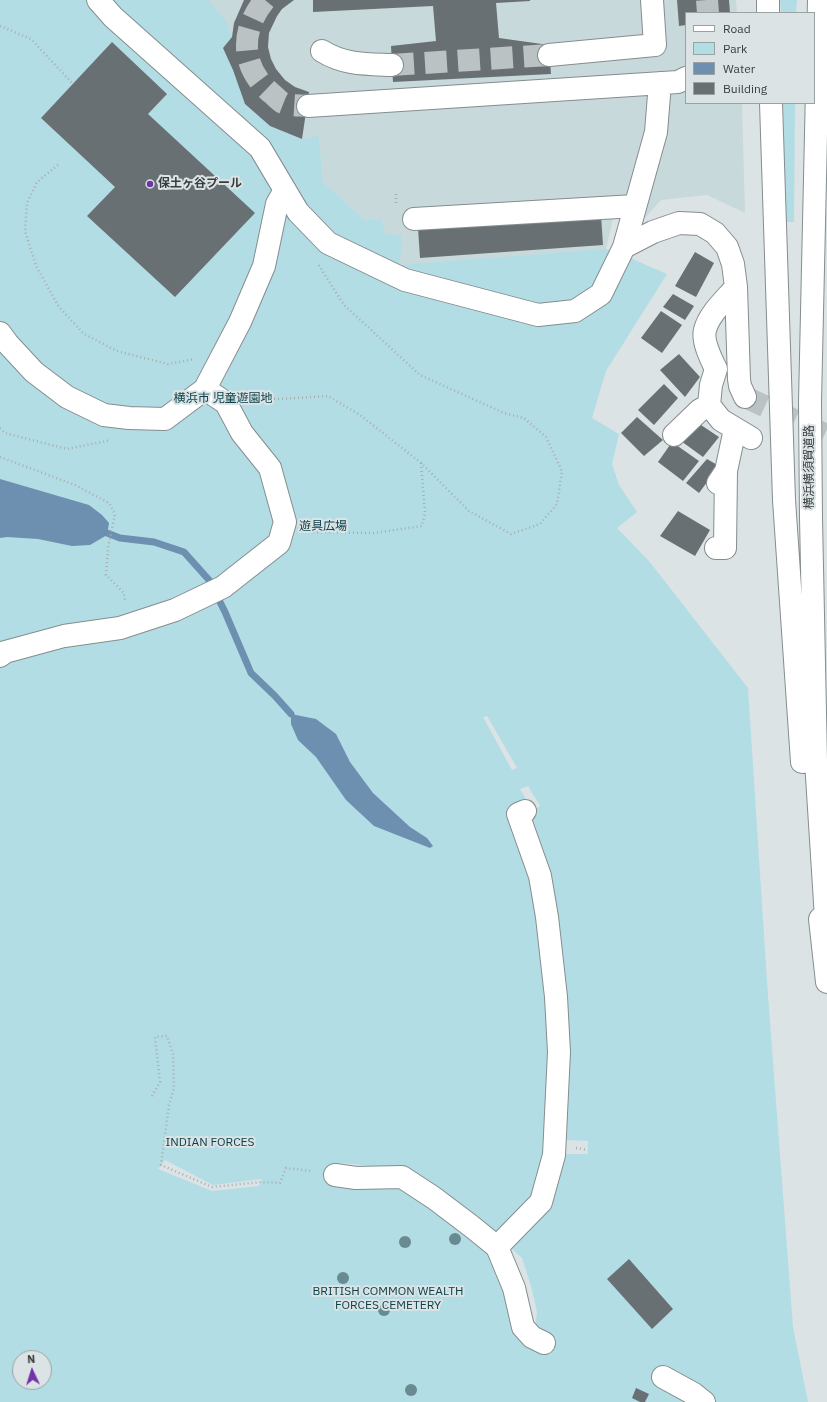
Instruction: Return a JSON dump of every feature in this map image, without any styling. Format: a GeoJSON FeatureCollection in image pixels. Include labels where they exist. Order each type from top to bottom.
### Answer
{"type":"FeatureCollection","features":[{"type":"Feature","properties":{"kind":"main road"},"geometry":{"type":"LineString","coordinates":[[98,0],[113,17],[260,148],[298,212],[328,243],[405,280],[538,315],[575,311],[601,294],[624,247],[656,132],[660,83]]}},
{"type":"Feature","properties":{"kind":"main road"},"geometry":{"type":"LineString","coordinates":[[549,55],[655,45],[652,0]]}},
{"type":"Feature","properties":{"kind":"main road"},"geometry":{"type":"LineString","coordinates":[[768,0],[768,12]]}},
{"type":"Feature","properties":{"kind":"main road","name":"横浜横須賀道路"},"geometry":{"type":"LineString","coordinates":[[819,0],[810,394],[811,518],[816,761],[827,934]]}},
{"type":"Feature","properties":{"kind":"main road"},"geometry":{"type":"LineString","coordinates":[[322,51],[332,58],[353,63],[392,65]]}},
{"type":"Feature","properties":{"kind":"main road"},"geometry":{"type":"LineString","coordinates":[[308,106],[678,82],[685,78]]}},
{"type":"Feature","properties":{"kind":"main road"},"geometry":{"type":"LineString","coordinates":[[771,104],[784,500],[802,763],[827,982]]}},
{"type":"Feature","properties":{"kind":"main road"},"geometry":{"type":"LineString","coordinates":[[0,333],[34,372],[68,396],[104,415],[130,418],[166,419],[205,389],[240,322],[264,266],[277,204],[285,190]]}},
{"type":"Feature","properties":{"kind":"main road"},"geometry":{"type":"LineString","coordinates":[[414,219],[633,212]]}},
{"type":"Feature","properties":{"kind":"main road"},"geometry":{"type":"LineString","coordinates":[[624,247],[653,232],[679,224],[700,224],[715,233],[727,247],[733,264],[736,287],[739,379],[740,386],[746,397]]}},
{"type":"Feature","properties":{"kind":"main road"},"geometry":{"type":"LineString","coordinates":[[710,494],[726,471],[742,434],[721,420],[709,405],[711,385],[716,369],[708,354],[704,331],[711,316],[736,287]]}},
{"type":"Feature","properties":{"kind":"main road"},"geometry":{"type":"LineString","coordinates":[[0,656],[4,652],[64,636],[120,628],[176,610],[223,587],[279,544],[284,522],[270,468],[242,433],[226,404],[205,389]]}},
{"type":"Feature","properties":{"kind":"main road"},"geometry":{"type":"LineString","coordinates":[[674,435],[700,410],[709,405]]}},
{"type":"Feature","properties":{"kind":"main road"},"geometry":{"type":"LineString","coordinates":[[716,548],[725,548],[726,471]]}},
{"type":"Feature","properties":{"kind":"main road"},"geometry":{"type":"LineString","coordinates":[[497,1248],[541,1202],[554,1155],[558,1147],[559,1052],[556,997],[547,917],[540,876],[518,814],[525,811]]}},
{"type":"Feature","properties":{"kind":"main road"},"geometry":{"type":"LineString","coordinates":[[334,1176],[356,1178],[402,1177],[434,1198],[497,1248],[514,1288],[523,1327],[532,1337],[544,1343]]}},
{"type":"Feature","properties":{"kind":"main road"},"geometry":{"type":"LineString","coordinates":[[663,1377],[694,1394],[704,1402]]}},
{"type":"Feature","properties":{"kind":"path"},"geometry":{"type":"LineString","coordinates":[[0,26],[31,39],[73,84]]}},
{"type":"Feature","properties":{"kind":"path"},"geometry":{"type":"LineString","coordinates":[[58,165],[37,182],[27,203],[25,230],[36,266],[59,307],[84,334],[117,351],[168,364],[223,354]]}},
{"type":"Feature","properties":{"kind":"path"},"geometry":{"type":"LineString","coordinates":[[226,404],[238,399],[280,399],[328,396],[360,415],[421,463],[469,511],[511,534],[540,524],[557,504],[562,471],[546,437],[524,418],[504,413],[420,375],[344,305],[315,259]]}},
{"type":"Feature","properties":{"kind":"path"},"geometry":{"type":"LineString","coordinates":[[0,428],[6,433],[67,450],[113,439]]}},
{"type":"Feature","properties":{"kind":"path"},"geometry":{"type":"LineString","coordinates":[[0,457],[75,485],[109,503],[115,514],[108,548],[106,575],[124,593],[129,625]]}},
{"type":"Feature","properties":{"kind":"path"},"geometry":{"type":"LineString","coordinates":[[304,532],[374,533],[422,526],[425,513],[421,463]]}},
{"type":"Feature","properties":{"kind":"path"},"geometry":{"type":"LineString","coordinates":[[152,1096],[160,1082],[155,1037],[167,1036],[173,1054],[174,1088],[169,1105],[161,1165],[212,1187],[261,1182],[280,1183],[286,1168],[302,1170]]}},
{"type":"Feature","properties":{"kind":"shaded area"},"geometry":{"type":"Polygon","coordinates":[[[208,0],[736,0],[737,12],[685,12],[685,104],[742,104],[745,213],[707,195],[661,200],[643,220],[613,218],[603,263],[400,265],[384,234],[365,220],[323,182],[319,137],[302,139],[270,126],[245,104],[223,48],[208,0]]]}},
{"type":"Feature","properties":{"kind":"green space"},"geometry":{"type":"Polygon","coordinates":[[[0,0],[208,0],[226,21],[232,37],[233,70],[245,104],[270,126],[302,139],[319,136],[323,182],[365,220],[381,220],[385,234],[402,235],[400,265],[606,249],[667,274],[606,371],[592,418],[619,434],[612,464],[619,485],[637,512],[617,528],[649,561],[748,688],[767,982],[793,1327],[808,1402],[0,1402],[0,0]],[[487,716],[483,717],[512,770],[517,768],[487,716]],[[528,786],[520,789],[529,804],[527,815],[540,806],[528,786]],[[561,1140],[561,1154],[588,1154],[588,1141],[561,1140]],[[165,1160],[158,1169],[212,1191],[259,1186],[262,1179],[213,1185],[165,1160]],[[341,1163],[331,1181],[397,1179],[481,1241],[535,1331],[537,1312],[522,1258],[503,1241],[401,1169],[341,1163]]]}},
{"type":"Feature","properties":{"kind":"green space"},"geometry":{"type":"Polygon","coordinates":[[[780,0],[797,0],[796,12],[781,12],[780,0]]]}},
{"type":"Feature","properties":{"kind":"green space"},"geometry":{"type":"Polygon","coordinates":[[[783,104],[795,104],[794,222],[785,222],[783,104]]]}},
{"type":"Feature","properties":{"kind":"water"},"geometry":{"type":"Polygon","coordinates":[[[0,479],[89,505],[102,515],[109,523],[107,535],[90,545],[72,546],[38,539],[0,538],[0,479]]]}},
{"type":"Feature","properties":{"kind":"water"},"geometry":{"type":"Polygon","coordinates":[[[291,714],[316,719],[336,734],[350,762],[373,793],[410,827],[427,838],[433,846],[430,848],[374,826],[346,800],[316,757],[298,740],[291,724],[291,714]]]}},
{"type":"Feature","properties":{"kind":"building"},"geometry":{"type":"Polygon","coordinates":[[[244,0],[294,0],[282,9],[277,16],[269,33],[268,47],[271,59],[276,69],[285,80],[295,87],[309,92],[302,139],[270,126],[245,104],[233,70],[223,48],[232,37],[234,23],[244,0]]]}},
{"type":"Feature","properties":{"kind":"building"},"geometry":{"type":"Polygon","coordinates":[[[313,0],[530,0],[496,3],[499,38],[549,45],[551,74],[393,82],[391,46],[436,41],[433,6],[313,12],[313,0]]]}},
{"type":"Feature","properties":{"kind":"building"},"geometry":{"type":"Polygon","coordinates":[[[677,0],[729,0],[730,12],[685,12],[685,25],[679,26],[677,0]]]}},
{"type":"Feature","properties":{"kind":"building"},"geometry":{"type":"Polygon","coordinates":[[[112,42],[167,94],[148,114],[255,213],[175,297],[87,216],[115,187],[41,118],[112,42]]]}},
{"type":"Feature","properties":{"kind":"building"},"geometry":{"type":"Polygon","coordinates":[[[601,215],[603,245],[420,258],[418,228],[601,215]]]}},
{"type":"Feature","properties":{"kind":"building"},"geometry":{"type":"Polygon","coordinates":[[[695,252],[714,263],[696,297],[675,286],[695,252]]]}},
{"type":"Feature","properties":{"kind":"building"},"geometry":{"type":"Polygon","coordinates":[[[673,294],[694,306],[685,320],[663,307],[673,294]]]}},
{"type":"Feature","properties":{"kind":"building"},"geometry":{"type":"Polygon","coordinates":[[[661,311],[682,325],[662,353],[641,338],[661,311]]]}},
{"type":"Feature","properties":{"kind":"building"},"geometry":{"type":"Polygon","coordinates":[[[679,354],[700,377],[685,397],[660,370],[679,354]]]}},
{"type":"Feature","properties":{"kind":"building"},"geometry":{"type":"Polygon","coordinates":[[[664,384],[678,398],[654,425],[638,410],[664,384]]]}},
{"type":"Feature","properties":{"kind":"building"},"geometry":{"type":"Polygon","coordinates":[[[637,417],[663,440],[644,456],[621,433],[637,417]]]}},
{"type":"Feature","properties":{"kind":"building"},"geometry":{"type":"Polygon","coordinates":[[[698,423],[719,437],[703,457],[681,441],[698,423]]]}},
{"type":"Feature","properties":{"kind":"building"},"geometry":{"type":"Polygon","coordinates":[[[672,442],[699,461],[683,481],[658,462],[672,442]]]}},
{"type":"Feature","properties":{"kind":"building"},"geometry":{"type":"Polygon","coordinates":[[[707,459],[719,466],[699,493],[686,483],[707,459]]]}},
{"type":"Feature","properties":{"kind":"building"},"geometry":{"type":"Polygon","coordinates":[[[678,511],[710,530],[695,556],[660,536],[678,511]]]}},
{"type":"Feature","properties":{"kind":"building"},"geometry":{"type":"Polygon","coordinates":[[[629,1259],[673,1309],[652,1329],[607,1279],[629,1259]]]}},
{"type":"Feature","properties":{"kind":"building"},"geometry":{"type":"Polygon","coordinates":[[[636,1388],[649,1394],[645,1402],[640,1402],[632,1398],[636,1388]]]}},
{"type":"Feature","properties":{"kind":"waterway"},"geometry":{"type":"LineString","coordinates":[[107,533],[120,538],[154,542],[184,552],[209,580],[225,612],[251,673],[291,714]]}},
{"type":"Feature","properties":{"kind":"tunnel"},"geometry":{"type":"LineString","coordinates":[[265,0],[251,24],[248,36],[247,48],[253,72],[261,83],[282,102],[289,105],[308,106]]}},
{"type":"Feature","properties":{"kind":"tunnel"},"geometry":{"type":"LineString","coordinates":[[707,0],[708,12]]}},
{"type":"Feature","properties":{"kind":"tunnel"},"geometry":{"type":"LineString","coordinates":[[392,65],[549,55]]}},
{"type":"Feature","properties":{"kind":"tunnel"},"geometry":{"type":"LineString","coordinates":[[745,397],[827,435]]}},
{"type":"Feature","properties":{"kind":"place","name":"保土ヶ谷プール"},"geometry":{"type":"Point","coordinates":[150,184]}},
{"type":"Feature","properties":{"kind":"park label","name":"横浜市 児童遊園地"},"geometry":{"type":"Point","coordinates":[223,399]}},
{"type":"Feature","properties":{"kind":"park label","name":"遊具広場"},"geometry":{"type":"Point","coordinates":[323,527]}},
{"type":"Feature","properties":{"kind":"park label","name":"INDIAN FORCES"},"geometry":{"type":"Point","coordinates":[210,1143]}},
{"type":"Feature","properties":{"kind":"park label","name":"BRITISH COMMON WEALTH FORCES CEMETERY"},"geometry":{"type":"Point","coordinates":[388,1299]}}]}
